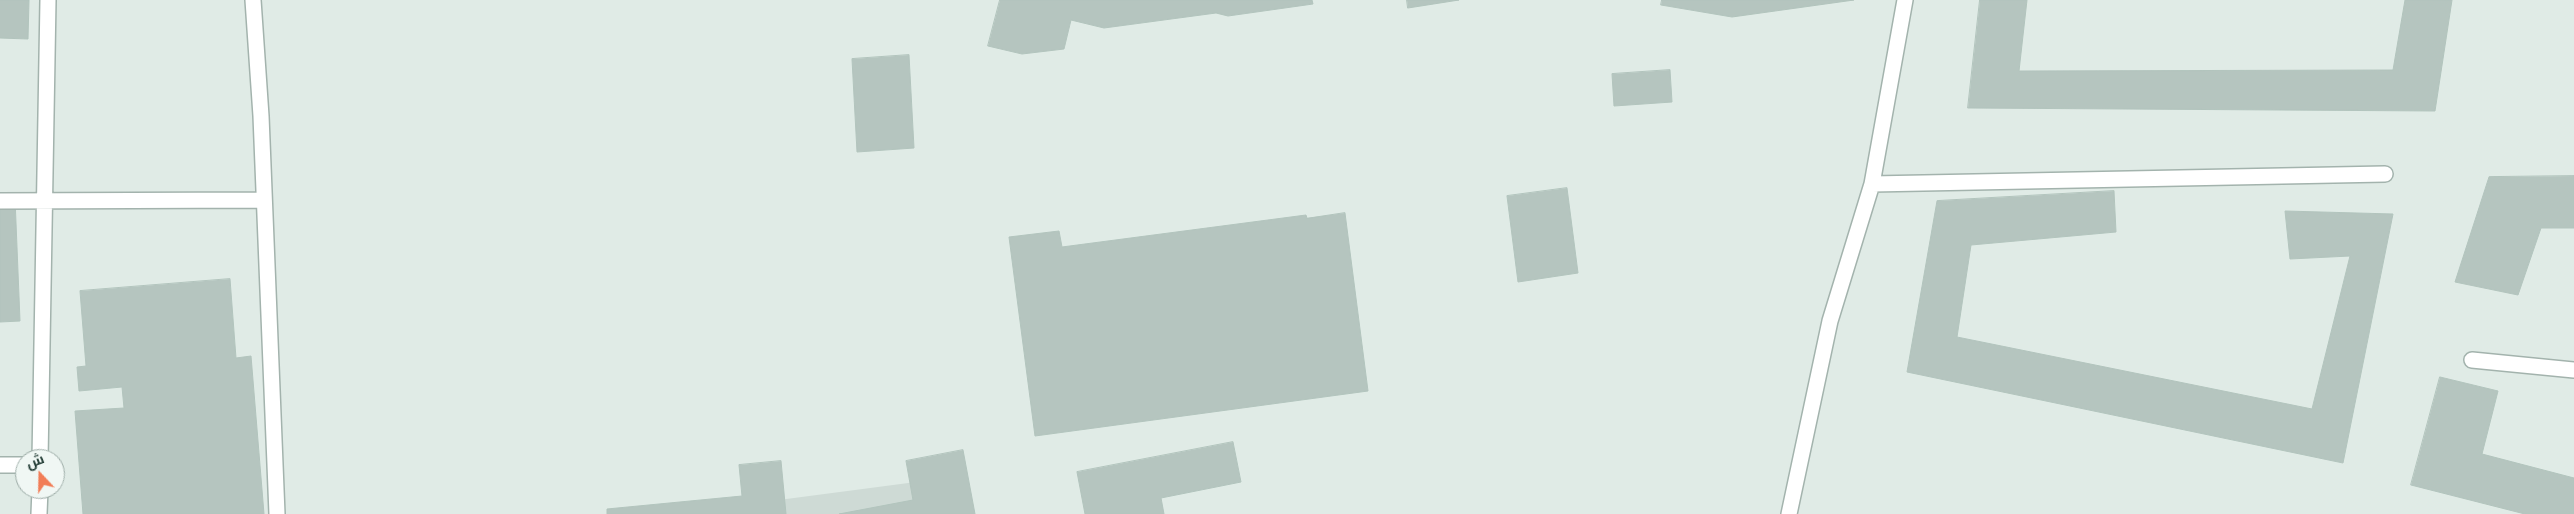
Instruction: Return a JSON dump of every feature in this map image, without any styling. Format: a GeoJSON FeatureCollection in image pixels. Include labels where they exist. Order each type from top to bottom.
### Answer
{"type":"FeatureCollection","features":[{"type":"Feature","properties":{"kind":"street"},"geometry":{"type":"LineString","coordinates":[[40,449],[48,0]]}},
{"type":"Feature","properties":{"kind":"street"},"geometry":{"type":"LineString","coordinates":[[253,0],[264,200],[277,514]]}},
{"type":"Feature","properties":{"kind":"street"},"geometry":{"type":"LineString","coordinates":[[1789,514],[1830,321],[1872,184],[1905,0]]}},
{"type":"Feature","properties":{"kind":"street"},"geometry":{"type":"LineString","coordinates":[[1872,184],[2385,174]]}},
{"type":"Feature","properties":{"kind":"street"},"geometry":{"type":"LineString","coordinates":[[0,201],[264,200]]}},
{"type":"Feature","properties":{"kind":"street"},"geometry":{"type":"LineString","coordinates":[[2472,360],[2574,370]]}},
{"type":"Feature","properties":{"kind":"street"},"geometry":{"type":"LineString","coordinates":[[0,465],[15,464]]}},
{"type":"Feature","properties":{"kind":"street"},"geometry":{"type":"LineString","coordinates":[[39,514],[40,499]]}},
{"type":"Feature","properties":{"kind":"shaded area"},"geometry":{"type":"Polygon","coordinates":[[[954,477],[959,514],[672,514],[954,477]]]}},
{"type":"Feature","properties":{"kind":"building"},"geometry":{"type":"Polygon","coordinates":[[[0,0],[29,0],[28,39],[0,38],[0,0]]]}},
{"type":"Feature","properties":{"kind":"building"},"geometry":{"type":"Polygon","coordinates":[[[1000,0],[1312,0],[1313,4],[1228,16],[1216,13],[1104,28],[1071,20],[1064,49],[1022,54],[988,46],[1000,0]]]}},
{"type":"Feature","properties":{"kind":"building"},"geometry":{"type":"Polygon","coordinates":[[[1407,0],[1459,0],[1408,8],[1407,0]]]}},
{"type":"Feature","properties":{"kind":"building"},"geometry":{"type":"Polygon","coordinates":[[[1662,0],[1854,0],[1732,17],[1661,5],[1662,0]]]}},
{"type":"Feature","properties":{"kind":"building"},"geometry":{"type":"Polygon","coordinates":[[[1980,0],[2027,0],[2019,71],[2393,70],[2405,0],[2452,0],[2435,111],[1968,108],[1980,0]]]}},
{"type":"Feature","properties":{"kind":"building"},"geometry":{"type":"Polygon","coordinates":[[[909,55],[914,148],[857,152],[852,59],[909,55]]]}},
{"type":"Feature","properties":{"kind":"building"},"geometry":{"type":"Polygon","coordinates":[[[1670,70],[1672,102],[1614,106],[1612,74],[1670,70]]]}},
{"type":"Feature","properties":{"kind":"building"},"geometry":{"type":"Polygon","coordinates":[[[2574,176],[2574,228],[2541,228],[2518,295],[2455,282],[2489,177],[2574,176]]]}},
{"type":"Feature","properties":{"kind":"building"},"geometry":{"type":"Polygon","coordinates":[[[1567,188],[1578,273],[1518,282],[1507,196],[1567,188]]]}},
{"type":"Feature","properties":{"kind":"building"},"geometry":{"type":"Polygon","coordinates":[[[2114,191],[2116,232],[1971,245],[1957,337],[2312,409],[2350,256],[2290,259],[2285,211],[2393,214],[2343,463],[1907,372],[1937,201],[2114,191]]]}},
{"type":"Feature","properties":{"kind":"building"},"geometry":{"type":"Polygon","coordinates":[[[15,198],[20,321],[0,322],[0,199],[15,198]]]}},
{"type":"Feature","properties":{"kind":"building"},"geometry":{"type":"Polygon","coordinates":[[[1345,213],[1368,391],[1035,436],[1009,237],[1059,231],[1062,247],[1306,215],[1307,218],[1345,213]]]}},
{"type":"Feature","properties":{"kind":"building"},"geometry":{"type":"Polygon","coordinates":[[[230,279],[236,358],[251,356],[264,514],[83,514],[75,411],[124,408],[122,387],[79,391],[77,367],[86,366],[80,291],[230,279]]]}},
{"type":"Feature","properties":{"kind":"building"},"geometry":{"type":"Polygon","coordinates":[[[2440,377],[2498,391],[2482,454],[2574,478],[2574,514],[2525,514],[2411,485],[2440,377]]]}},
{"type":"Feature","properties":{"kind":"building"},"geometry":{"type":"Polygon","coordinates":[[[1233,442],[1241,482],[1161,498],[1164,514],[1085,514],[1077,472],[1233,442]]]}},
{"type":"Feature","properties":{"kind":"building"},"geometry":{"type":"Polygon","coordinates":[[[963,450],[975,514],[839,514],[913,500],[906,461],[963,450]]]}},
{"type":"Feature","properties":{"kind":"building"},"geometry":{"type":"Polygon","coordinates":[[[781,461],[786,514],[607,514],[607,509],[742,496],[739,465],[781,461]]]}}]}
